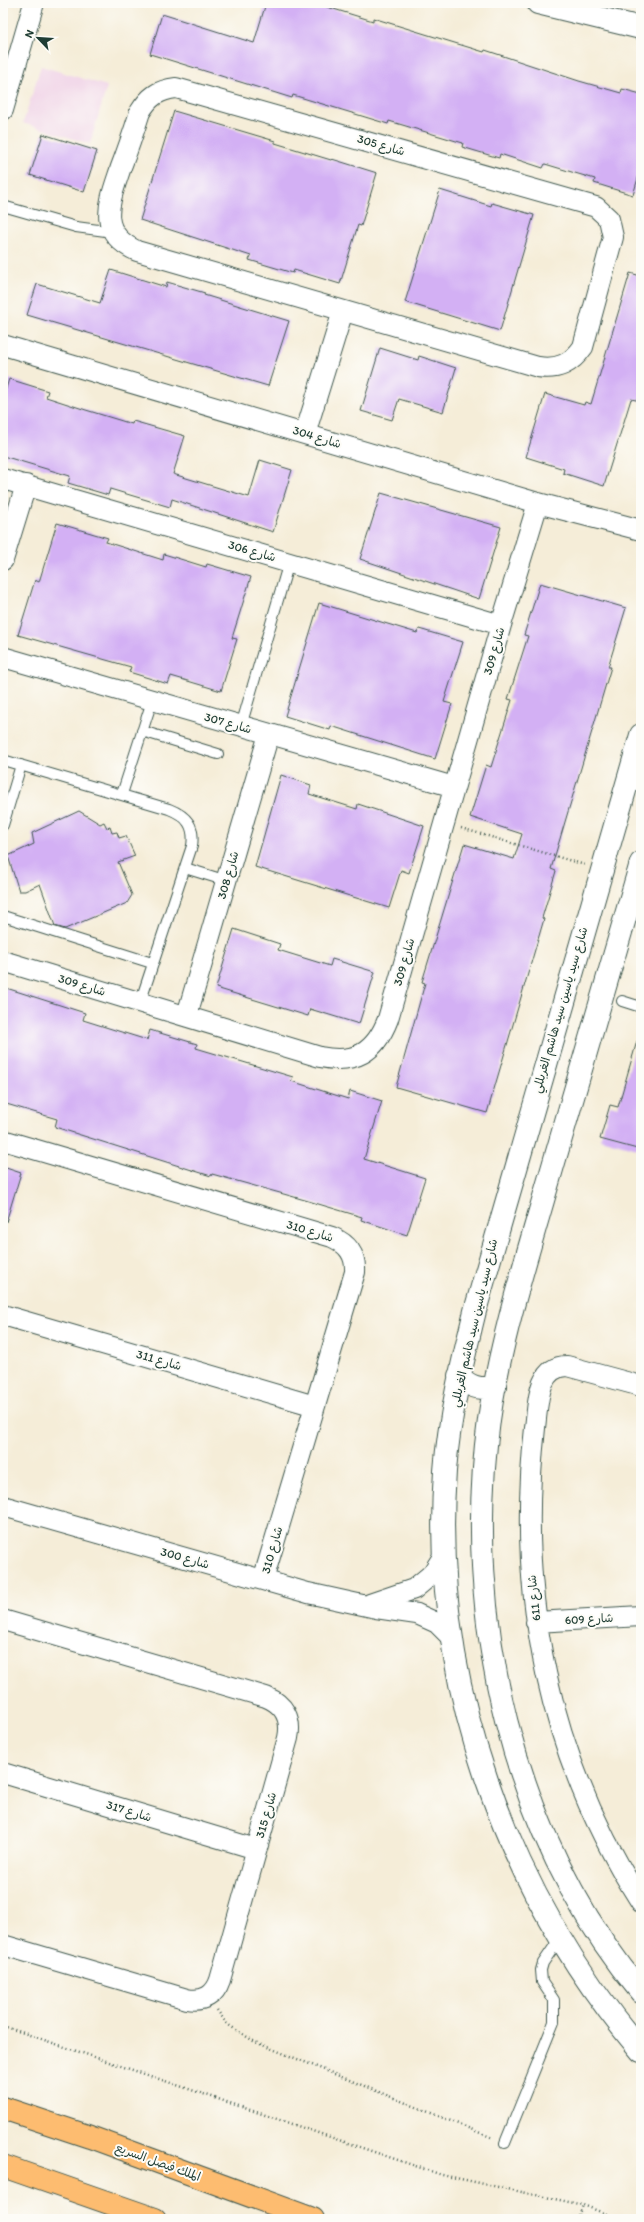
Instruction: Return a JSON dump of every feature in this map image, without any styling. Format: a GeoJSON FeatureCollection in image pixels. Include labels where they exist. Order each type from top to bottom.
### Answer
{"type":"FeatureCollection","features":[{"type":"Feature","properties":{"kind":"highway","name":"الملك فيصل السريع"},"geometry":{"type":"LineString","coordinates":[[3,2108],[90,2137],[313,2219]]}},
{"type":"Feature","properties":{"kind":"highway"},"geometry":{"type":"LineString","coordinates":[[3,2166],[155,2219]]}},
{"type":"Feature","properties":{"kind":"street"},"geometry":{"type":"LineString","coordinates":[[3,110],[12,50],[34,3]]}},
{"type":"Feature","properties":{"kind":"street"},"geometry":{"type":"LineString","coordinates":[[538,3],[641,28]]}},
{"type":"Feature","properties":{"kind":"street","name":"شارع 305"},"geometry":{"type":"LineString","coordinates":[[176,88],[587,204],[603,212],[612,228],[611,246],[583,347],[577,356],[559,367],[538,367],[137,251],[123,243],[113,232],[109,222],[110,202],[140,112],[146,102],[154,94],[165,89],[176,88]]}},
{"type":"Feature","properties":{"kind":"street"},"geometry":{"type":"LineString","coordinates":[[305,434],[343,311]]}},
{"type":"Feature","properties":{"kind":"street","name":"شارع 304"},"geometry":{"type":"LineString","coordinates":[[3,345],[538,503],[638,530]]}},
{"type":"Feature","properties":{"kind":"street","name":"شارع 306"},"geometry":{"type":"LineString","coordinates":[[3,479],[501,625]]}},
{"type":"Feature","properties":{"kind":"street"},"geometry":{"type":"LineString","coordinates":[[3,560],[26,485]]}},
{"type":"Feature","properties":{"kind":"street","name":"شارع 309"},"geometry":{"type":"LineString","coordinates":[[3,961],[140,1003],[187,1015],[337,1060],[354,1057],[370,1049],[381,1036],[388,1019],[501,625],[538,503]]}},
{"type":"Feature","properties":{"kind":"street","name":"شارع 307"},"geometry":{"type":"LineString","coordinates":[[3,657],[454,787]]}},
{"type":"Feature","properties":{"kind":"street","name":"شارع 308"},"geometry":{"type":"LineString","coordinates":[[187,1015],[269,734]]}},
{"type":"Feature","properties":{"kind":"street","name":"شارع سيد ياسين سيد هاشم الغربللي"},"geometry":{"type":"LineString","coordinates":[[641,735],[492,1246],[459,1376],[445,1471],[444,1555],[451,1637],[469,1722],[492,1798],[508,1839],[527,1878],[560,1938],[596,1994],[641,2051]]}},
{"type":"Feature","properties":{"kind":"street"},"geometry":{"type":"LineString","coordinates":[[641,863],[528,1254],[495,1387],[488,1426],[482,1493],[482,1570],[490,1643],[503,1707],[526,1783],[555,1853],[588,1915],[610,1950],[641,1992]]}},
{"type":"Feature","properties":{"kind":"street","name":"شارع 310"},"geometry":{"type":"LineString","coordinates":[[3,1140],[332,1237],[346,1244],[354,1257],[355,1272],[263,1580]]}},
{"type":"Feature","properties":{"kind":"street","name":"شارع 311"},"geometry":{"type":"LineString","coordinates":[[3,1315],[315,1406]]}},
{"type":"Feature","properties":{"kind":"street","name":"شارع 611"},"geometry":{"type":"LineString","coordinates":[[641,1386],[567,1366],[550,1370],[543,1380],[532,1454],[529,1540],[536,1622],[552,1702],[577,1780],[610,1850],[641,1902]]}},
{"type":"Feature","properties":{"kind":"street"},"geometry":{"type":"LineString","coordinates":[[459,1376],[471,1386],[479,1388],[495,1387]]}},
{"type":"Feature","properties":{"kind":"street","name":"شارع 300"},"geometry":{"type":"LineString","coordinates":[[3,1506],[328,1598],[368,1605],[376,1608],[417,1614],[436,1623],[451,1637]]}},
{"type":"Feature","properties":{"kind":"street"},"geometry":{"type":"LineString","coordinates":[[368,1605],[414,1588],[432,1574],[444,1555]]}},
{"type":"Feature","properties":{"kind":"street","name":"شارع 609"},"geometry":{"type":"LineString","coordinates":[[536,1622],[641,1616]]}},
{"type":"Feature","properties":{"kind":"street","name":"شارع 315"},"geometry":{"type":"LineString","coordinates":[[3,1620],[258,1695],[279,1704],[287,1716],[289,1731],[220,1980],[218,1986],[208,1996]]}},
{"type":"Feature","properties":{"kind":"street","name":"شارع 317"},"geometry":{"type":"LineString","coordinates":[[3,1774],[256,1849]]}},
{"type":"Feature","properties":{"kind":"street"},"geometry":{"type":"LineString","coordinates":[[3,1945],[188,1999],[202,1999],[208,1996]]}},
{"type":"Feature","properties":{"kind":"lane"},"geometry":{"type":"LineString","coordinates":[[3,206],[76,227],[113,232]]}},
{"type":"Feature","properties":{"kind":"lane"},"geometry":{"type":"LineString","coordinates":[[241,726],[289,562]]}},
{"type":"Feature","properties":{"kind":"lane"},"geometry":{"type":"LineString","coordinates":[[122,794],[152,701]]}},
{"type":"Feature","properties":{"kind":"lane"},"geometry":{"type":"LineString","coordinates":[[142,731],[218,754]]}},
{"type":"Feature","properties":{"kind":"lane"},"geometry":{"type":"LineString","coordinates":[[3,760],[122,794],[176,812],[189,822],[193,838],[185,868],[152,963],[140,1003]]}},
{"type":"Feature","properties":{"kind":"lane"},"geometry":{"type":"LineString","coordinates":[[3,825],[21,766]]}},
{"type":"Feature","properties":{"kind":"lane"},"geometry":{"type":"LineString","coordinates":[[185,868],[227,881]]}},
{"type":"Feature","properties":{"kind":"lane"},"geometry":{"type":"LineString","coordinates":[[3,916],[152,963]]}},
{"type":"Feature","properties":{"kind":"lane"},"geometry":{"type":"LineString","coordinates":[[622,1001],[641,1007]]}},
{"type":"Feature","properties":{"kind":"lane"},"geometry":{"type":"LineString","coordinates":[[505,2143],[554,2022],[554,2000],[542,1982],[541,1970],[543,1963],[560,1938]]}},
{"type":"Feature","properties":{"kind":"path"},"geometry":{"type":"LineString","coordinates":[[444,822],[601,870]]}},
{"type":"Feature","properties":{"kind":"path"},"geometry":{"type":"LineString","coordinates":[[208,1996],[227,2024],[255,2042],[505,2143]]}},
{"type":"Feature","properties":{"kind":"path"},"geometry":{"type":"LineString","coordinates":[[3,2026],[442,2175],[583,2205],[619,2219]]}},
{"type":"Feature","properties":{"kind":"path"},"geometry":{"type":"LineString","coordinates":[[578,2219],[583,2205]]}},
{"type":"Feature","properties":{"kind":"shaded area"},"geometry":{"type":"Polygon","coordinates":[[[41,66],[107,86],[90,144],[23,123],[41,66]]]}},
{"type":"Feature","properties":{"kind":"building"},"geometry":{"type":"Polygon","coordinates":[[[266,3],[314,3],[373,21],[373,18],[484,52],[485,50],[579,81],[621,93],[622,89],[641,94],[641,168],[633,195],[594,183],[595,179],[545,164],[543,168],[500,154],[499,158],[462,147],[463,143],[389,121],[388,124],[293,95],[292,98],[150,54],[162,14],[254,43],[266,3]]]}},
{"type":"Feature","properties":{"kind":"building"},"geometry":{"type":"Polygon","coordinates":[[[174,111],[377,173],[361,226],[358,225],[340,284],[294,270],[293,273],[249,260],[251,256],[140,220],[174,111]]]}},
{"type":"Feature","properties":{"kind":"building"},"geometry":{"type":"Polygon","coordinates":[[[43,134],[97,151],[84,192],[30,175],[43,134]]]}},
{"type":"Feature","properties":{"kind":"building"},"geometry":{"type":"Polygon","coordinates":[[[440,190],[491,206],[492,203],[534,215],[500,331],[405,302],[440,190]]]}},
{"type":"Feature","properties":{"kind":"building"},"geometry":{"type":"Polygon","coordinates":[[[111,270],[166,287],[167,282],[289,321],[268,386],[27,315],[37,284],[100,303],[111,270]]]}},
{"type":"Feature","properties":{"kind":"building"},"geometry":{"type":"Polygon","coordinates":[[[630,273],[641,276],[641,401],[631,399],[604,486],[563,473],[564,469],[526,457],[545,394],[584,405],[585,402],[591,404],[630,273]]]}},
{"type":"Feature","properties":{"kind":"building"},"geometry":{"type":"Polygon","coordinates":[[[380,348],[418,360],[419,356],[456,368],[443,412],[399,399],[392,420],[361,411],[380,348]]]}},
{"type":"Feature","properties":{"kind":"building"},"geometry":{"type":"Polygon","coordinates":[[[9,379],[48,391],[46,397],[86,410],[132,424],[133,421],[185,436],[173,474],[249,497],[260,460],[292,470],[273,532],[172,499],[170,507],[110,489],[108,495],[68,483],[70,476],[3,456],[3,398],[9,379]]]}},
{"type":"Feature","properties":{"kind":"building"},"geometry":{"type":"Polygon","coordinates":[[[381,493],[501,527],[479,599],[360,559],[381,493]]]}},
{"type":"Feature","properties":{"kind":"building"},"geometry":{"type":"Polygon","coordinates":[[[57,523],[108,538],[106,542],[163,560],[164,554],[206,567],[207,564],[251,577],[232,638],[237,639],[221,691],[171,676],[168,684],[129,672],[131,667],[18,635],[35,580],[39,582],[57,523]]]}},
{"type":"Feature","properties":{"kind":"building"},"geometry":{"type":"Polygon","coordinates":[[[540,583],[626,608],[608,667],[611,667],[551,869],[556,871],[542,918],[544,919],[487,1113],[396,1087],[425,983],[422,982],[464,844],[514,859],[522,834],[470,817],[486,765],[491,767],[512,700],[508,699],[528,636],[524,635],[540,583]]]}},
{"type":"Feature","properties":{"kind":"building"},"geometry":{"type":"Polygon","coordinates":[[[319,603],[417,633],[419,629],[463,642],[444,702],[452,704],[435,759],[331,726],[330,730],[285,716],[319,603]]]}},
{"type":"Feature","properties":{"kind":"building"},"geometry":{"type":"Polygon","coordinates":[[[281,775],[311,785],[309,794],[357,809],[358,804],[424,826],[409,873],[401,870],[389,908],[255,867],[281,775]]]}},
{"type":"Feature","properties":{"kind":"building"},"geometry":{"type":"Polygon","coordinates":[[[79,811],[100,824],[104,822],[107,828],[110,827],[112,833],[117,832],[119,838],[126,836],[135,856],[118,862],[132,895],[127,903],[65,929],[55,926],[40,884],[25,891],[19,891],[8,856],[34,844],[32,833],[79,811]]]}},
{"type":"Feature","properties":{"kind":"building"},"geometry":{"type":"Polygon","coordinates":[[[234,929],[280,944],[278,950],[330,966],[332,959],[375,972],[359,1024],[310,1009],[308,1016],[216,988],[234,929]]]}},
{"type":"Feature","properties":{"kind":"building"},"geometry":{"type":"Polygon","coordinates":[[[3,987],[85,1013],[83,1020],[147,1040],[150,1030],[197,1044],[196,1048],[293,1077],[291,1081],[348,1099],[350,1091],[382,1101],[364,1159],[425,1178],[407,1235],[361,1220],[362,1217],[212,1174],[211,1176],[55,1127],[57,1119],[3,1103],[3,987]]]}},
{"type":"Feature","properties":{"kind":"building"},"geometry":{"type":"Polygon","coordinates":[[[637,1041],[641,1042],[641,1150],[600,1139],[610,1105],[618,1107],[637,1041]]]}},
{"type":"Feature","properties":{"kind":"building"},"geometry":{"type":"Polygon","coordinates":[[[3,1167],[21,1173],[6,1222],[3,1221],[3,1167]]]}}]}
